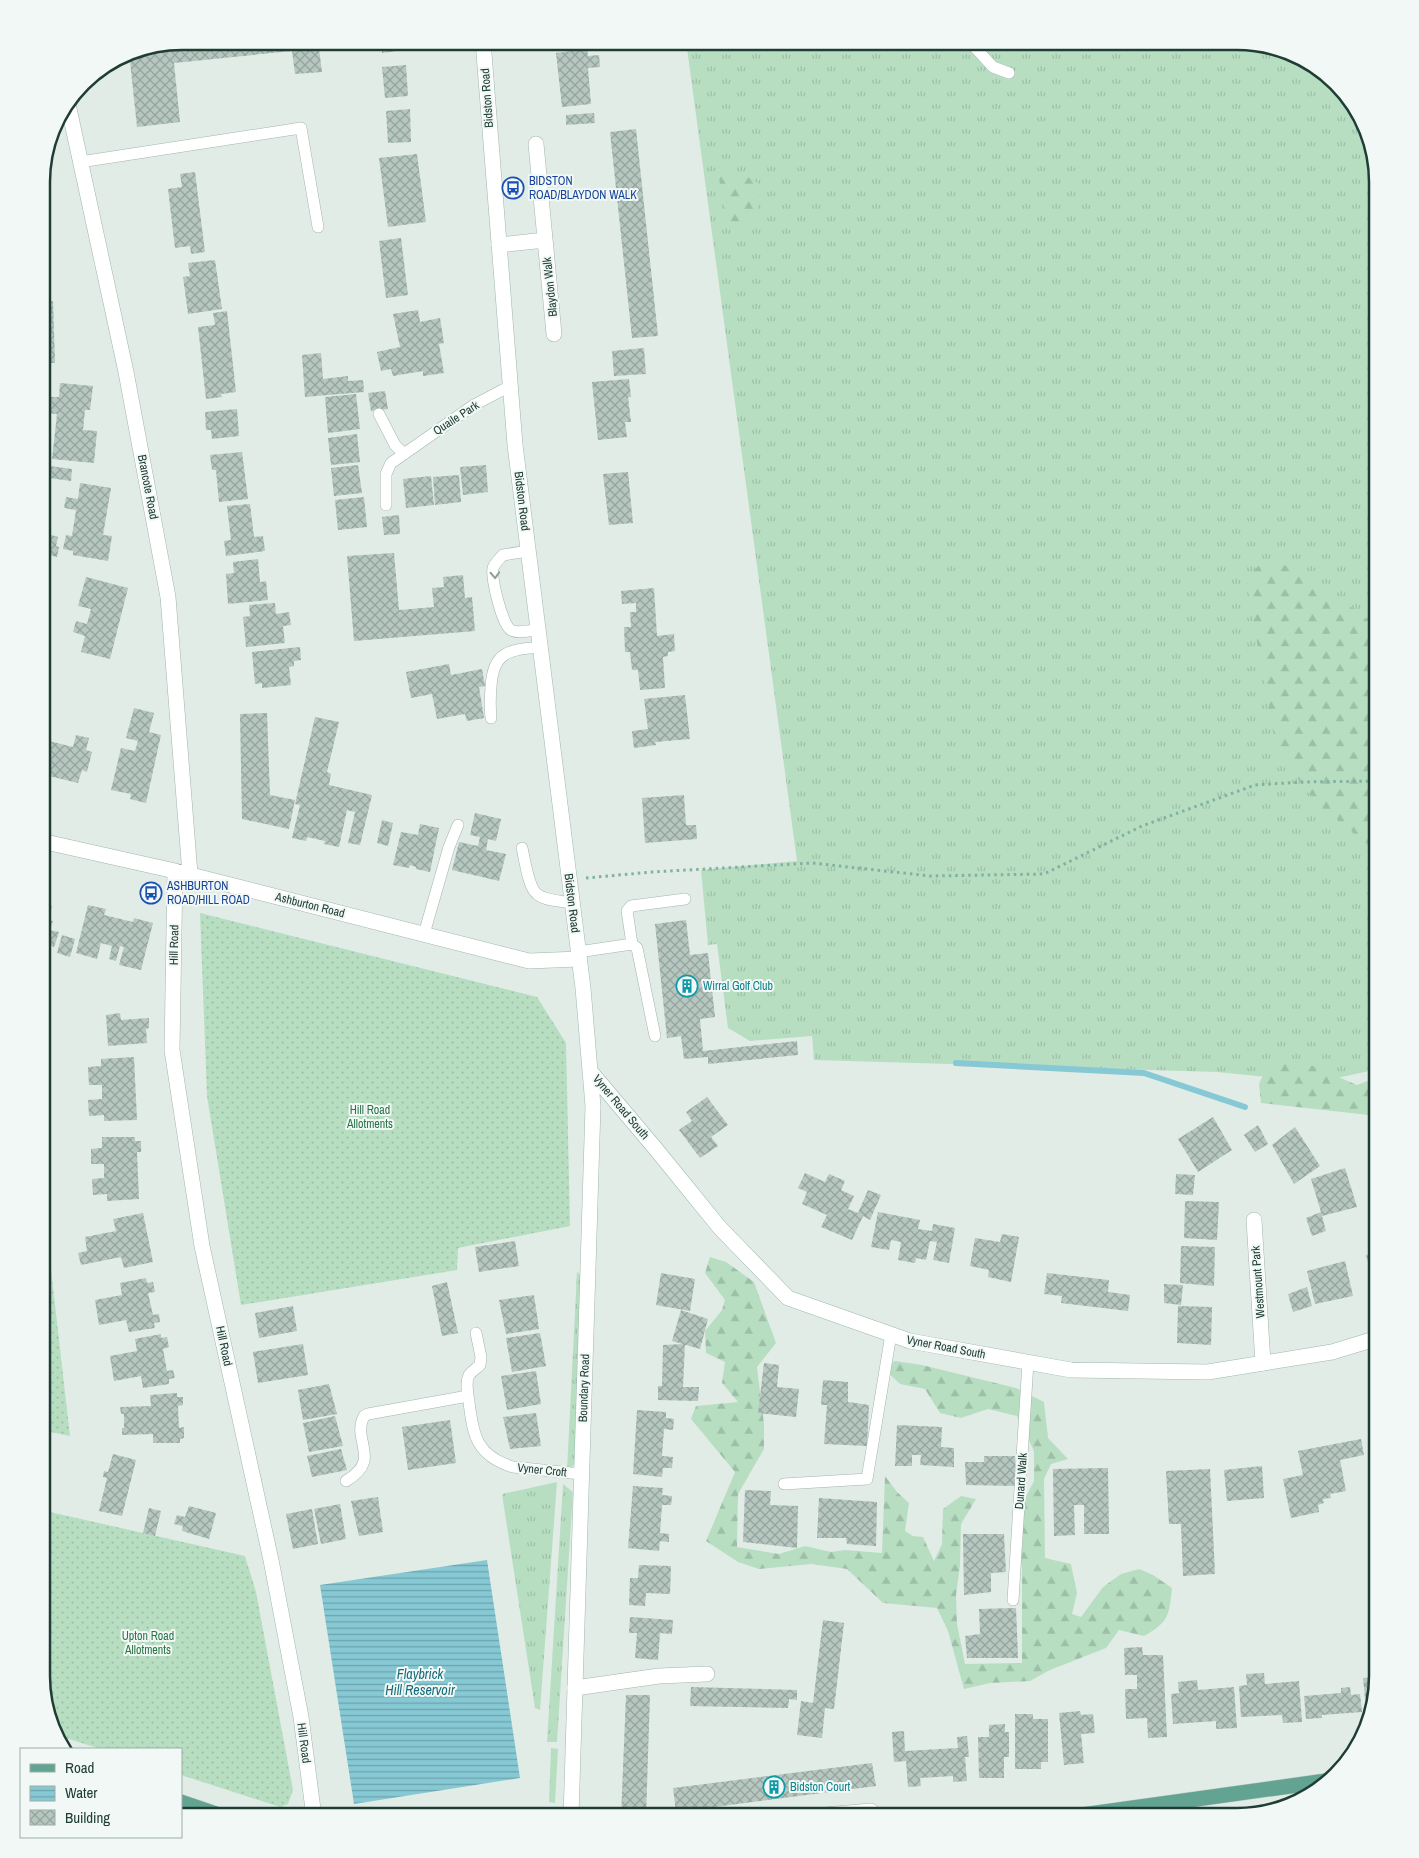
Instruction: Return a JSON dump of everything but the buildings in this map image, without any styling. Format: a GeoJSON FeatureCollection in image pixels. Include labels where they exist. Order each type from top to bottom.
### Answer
{"type":"FeatureCollection","features":[{"type":"Feature","properties":{"kind":"main road"},"geometry":{"type":"LineString","coordinates":[[1132,1808],[1314,1783]]}},
{"type":"Feature","properties":{"kind":"street","name":"Bidston Road"},"geometry":{"type":"LineString","coordinates":[[484,50],[515,445],[579,956]]}},
{"type":"Feature","properties":{"kind":"street","name":"Brancote Road"},"geometry":{"type":"LineString","coordinates":[[70,113],[126,372],[168,597],[190,874]]}},
{"type":"Feature","properties":{"kind":"street","name":"Blaydon Walk"},"geometry":{"type":"LineString","coordinates":[[536,144],[554,334]]}},
{"type":"Feature","properties":{"kind":"street","name":"Blaydon Walk"},"geometry":{"type":"LineString","coordinates":[[499,245],[545,240]]}},
{"type":"Feature","properties":{"kind":"street","name":"Ashburton Road"},"geometry":{"type":"LineString","coordinates":[[50,843],[190,874],[529,961],[579,956]]}},
{"type":"Feature","properties":{"kind":"street","name":"Hill Road"},"geometry":{"type":"LineString","coordinates":[[175,871],[172,1050],[202,1246],[271,1560],[301,1717],[313,1808]]}},
{"type":"Feature","properties":{"kind":"street","name":"Boundary Road"},"geometry":{"type":"LineString","coordinates":[[571,1808],[593,1106],[579,956]]}},
{"type":"Feature","properties":{"kind":"street","name":"Vyner Road South"},"geometry":{"type":"LineString","coordinates":[[590,1071],[720,1228],[788,1298],[910,1341],[1071,1370],[1208,1372],[1332,1352],[1369,1341]]}},
{"type":"Feature","properties":{"kind":"street","name":"Westmount Park"},"geometry":{"type":"LineString","coordinates":[[1254,1220],[1263,1363]]}},
{"type":"Feature","properties":{"kind":"street"},"geometry":{"type":"LineString","coordinates":[[575,1688],[659,1676],[707,1674]]}},
{"type":"Feature","properties":{"kind":"lane"},"geometry":{"type":"LineString","coordinates":[[977,50],[993,67],[1009,73]]}},
{"type":"Feature","properties":{"kind":"lane"},"geometry":{"type":"LineString","coordinates":[[80,162],[302,128],[318,227]]}},
{"type":"Feature","properties":{"kind":"lane","name":"Quaile Park"},"geometry":{"type":"LineString","coordinates":[[386,505],[386,474],[391,463],[474,405],[510,386]]}},
{"type":"Feature","properties":{"kind":"lane"},"geometry":{"type":"LineString","coordinates":[[379,414],[395,445],[404,454]]}},
{"type":"Feature","properties":{"kind":"lane"},"geometry":{"type":"LineString","coordinates":[[528,551],[503,555],[494,568],[493,574],[499,604],[506,625],[511,630],[538,630]]}},
{"type":"Feature","properties":{"kind":"lane"},"geometry":{"type":"LineString","coordinates":[[491,718],[492,674],[495,663],[502,656],[515,650],[540,647]]}},
{"type":"Feature","properties":{"kind":"lane"},"geometry":{"type":"LineString","coordinates":[[424,934],[449,847],[458,824]]}},
{"type":"Feature","properties":{"kind":"lane"},"geometry":{"type":"LineString","coordinates":[[522,848],[532,888],[537,895],[572,903]]}},
{"type":"Feature","properties":{"kind":"lane"},"geometry":{"type":"LineString","coordinates":[[655,1036],[637,948],[632,944],[627,911],[631,906],[685,899]]}},
{"type":"Feature","properties":{"kind":"lane"},"geometry":{"type":"LineString","coordinates":[[579,956],[632,944]]}},
{"type":"Feature","properties":{"kind":"lane","name":"Vyner Croft"},"geometry":{"type":"LineString","coordinates":[[476,1332],[481,1357],[480,1365],[470,1373],[468,1396],[472,1429],[478,1442],[502,1464],[513,1467],[582,1474]]}},
{"type":"Feature","properties":{"kind":"lane"},"geometry":{"type":"LineString","coordinates":[[784,1484],[867,1479],[891,1334]]}},
{"type":"Feature","properties":{"kind":"lane","name":"Dunard Walk"},"geometry":{"type":"LineString","coordinates":[[1013,1600],[1028,1362]]}},
{"type":"Feature","properties":{"kind":"lane"},"geometry":{"type":"LineString","coordinates":[[346,1481],[360,1470],[365,1459],[361,1427],[364,1416],[468,1396]]}},
{"type":"Feature","properties":{"kind":"path"},"geometry":{"type":"LineString","coordinates":[[569,879],[652,872],[812,863],[930,876],[1044,874],[1142,826],[1255,785],[1369,781]]}},
{"type":"Feature","properties":{"kind":"green space","name":"Wirral Golf Club"},"geometry":{"type":"Polygon","coordinates":[[[687,50],[1246,50],[1271,54],[1288,60],[1317,77],[1336,95],[1347,109],[1359,131],[1365,148],[1369,182],[1369,1071],[1319,1082],[1217,1072],[814,1060],[812,1036],[750,1041],[728,1028],[717,944],[708,945],[701,870],[797,861],[687,50]]]}},
{"type":"Feature","properties":{"kind":"green space"},"geometry":{"type":"Polygon","coordinates":[[[743,174],[759,184],[758,214],[730,229],[718,175],[743,174]]]}},
{"type":"Feature","properties":{"kind":"green space"},"geometry":{"type":"Polygon","coordinates":[[[1278,561],[1343,601],[1369,620],[1369,846],[1312,798],[1276,748],[1247,579],[1259,565],[1278,561]]]}},
{"type":"Feature","properties":{"kind":"green space","name":"Hill Road Allotments"},"geometry":{"type":"Polygon","coordinates":[[[200,913],[537,997],[566,1043],[570,1226],[458,1248],[457,1270],[241,1305],[207,1096],[200,913]]]}},
{"type":"Feature","properties":{"kind":"green space"},"geometry":{"type":"Polygon","coordinates":[[[1299,1060],[1357,1085],[1369,1080],[1369,1115],[1261,1103],[1259,1084],[1268,1064],[1299,1060]]]}},
{"type":"Feature","properties":{"kind":"green space"},"geometry":{"type":"Polygon","coordinates":[[[710,1257],[726,1262],[754,1282],[776,1343],[757,1367],[764,1424],[764,1449],[738,1494],[737,1547],[779,1554],[805,1546],[831,1552],[845,1550],[882,1553],[885,1476],[897,1492],[909,1503],[905,1531],[913,1536],[923,1537],[934,1561],[942,1544],[943,1509],[961,1496],[976,1499],[961,1524],[960,1565],[956,1595],[957,1624],[965,1664],[1022,1663],[1022,1569],[1018,1543],[1021,1506],[1034,1481],[1034,1451],[1017,1416],[988,1409],[961,1418],[940,1413],[925,1389],[900,1384],[883,1368],[895,1361],[922,1365],[1016,1388],[1044,1402],[1048,1438],[1068,1459],[1051,1464],[1044,1479],[1045,1558],[1071,1564],[1077,1593],[1072,1614],[1081,1617],[1103,1587],[1121,1574],[1139,1569],[1153,1575],[1172,1588],[1170,1605],[1163,1622],[1144,1636],[1119,1630],[1106,1648],[1050,1670],[1030,1681],[990,1683],[964,1689],[948,1631],[937,1608],[883,1603],[847,1569],[811,1564],[759,1569],[738,1562],[706,1541],[735,1472],[691,1419],[696,1406],[738,1402],[722,1383],[725,1362],[706,1353],[705,1331],[722,1310],[725,1300],[705,1273],[710,1257]]]}},
{"type":"Feature","properties":{"kind":"green space"},"geometry":{"type":"Polygon","coordinates":[[[50,1261],[70,1436],[50,1432],[50,1261]]]}},
{"type":"Feature","properties":{"kind":"green space"},"geometry":{"type":"Polygon","coordinates":[[[577,1272],[583,1277],[574,1465],[567,1470],[577,1272]]]}},
{"type":"Feature","properties":{"kind":"green space"},"geometry":{"type":"Polygon","coordinates":[[[557,1482],[540,1710],[535,1708],[502,1494],[557,1482]]]}},
{"type":"Feature","properties":{"kind":"green space"},"geometry":{"type":"Polygon","coordinates":[[[563,1484],[573,1492],[557,1742],[547,1742],[563,1484]]]}},
{"type":"Feature","properties":{"kind":"green space","name":"Upton Road Allotments"},"geometry":{"type":"Polygon","coordinates":[[[50,1512],[245,1556],[256,1592],[293,1790],[288,1804],[280,1807],[182,1775],[182,1748],[98,1748],[66,1738],[54,1710],[50,1676],[50,1512]]]}},
{"type":"Feature","properties":{"kind":"green space"},"geometry":{"type":"Polygon","coordinates":[[[551,1748],[558,1749],[555,1803],[549,1802],[551,1748]]]}},
{"type":"Feature","properties":{"kind":"water","name":"Flaybrick Hill Reservoir"},"geometry":{"type":"Polygon","coordinates":[[[487,1560],[520,1778],[354,1804],[320,1585],[487,1560]]]}},
{"type":"Feature","properties":{"kind":"waterway"},"geometry":{"type":"LineString","coordinates":[[956,1063],[1144,1073],[1245,1107]]}},
{"type":"Feature","properties":{"kind":"place","name":"BIDSTON ROAD/BLAYDON WALK"},"geometry":{"type":"Point","coordinates":[513,188]}},
{"type":"Feature","properties":{"kind":"place","name":"ASHBURTON ROAD/HILL ROAD"},"geometry":{"type":"Point","coordinates":[151,893]}},
{"type":"Feature","properties":{"kind":"place","name":"Wirral Golf Club"},"geometry":{"type":"Point","coordinates":[687,986]}},
{"type":"Feature","properties":{"kind":"place","name":"Bidston Court"},"geometry":{"type":"Point","coordinates":[774,1787]}}]}
